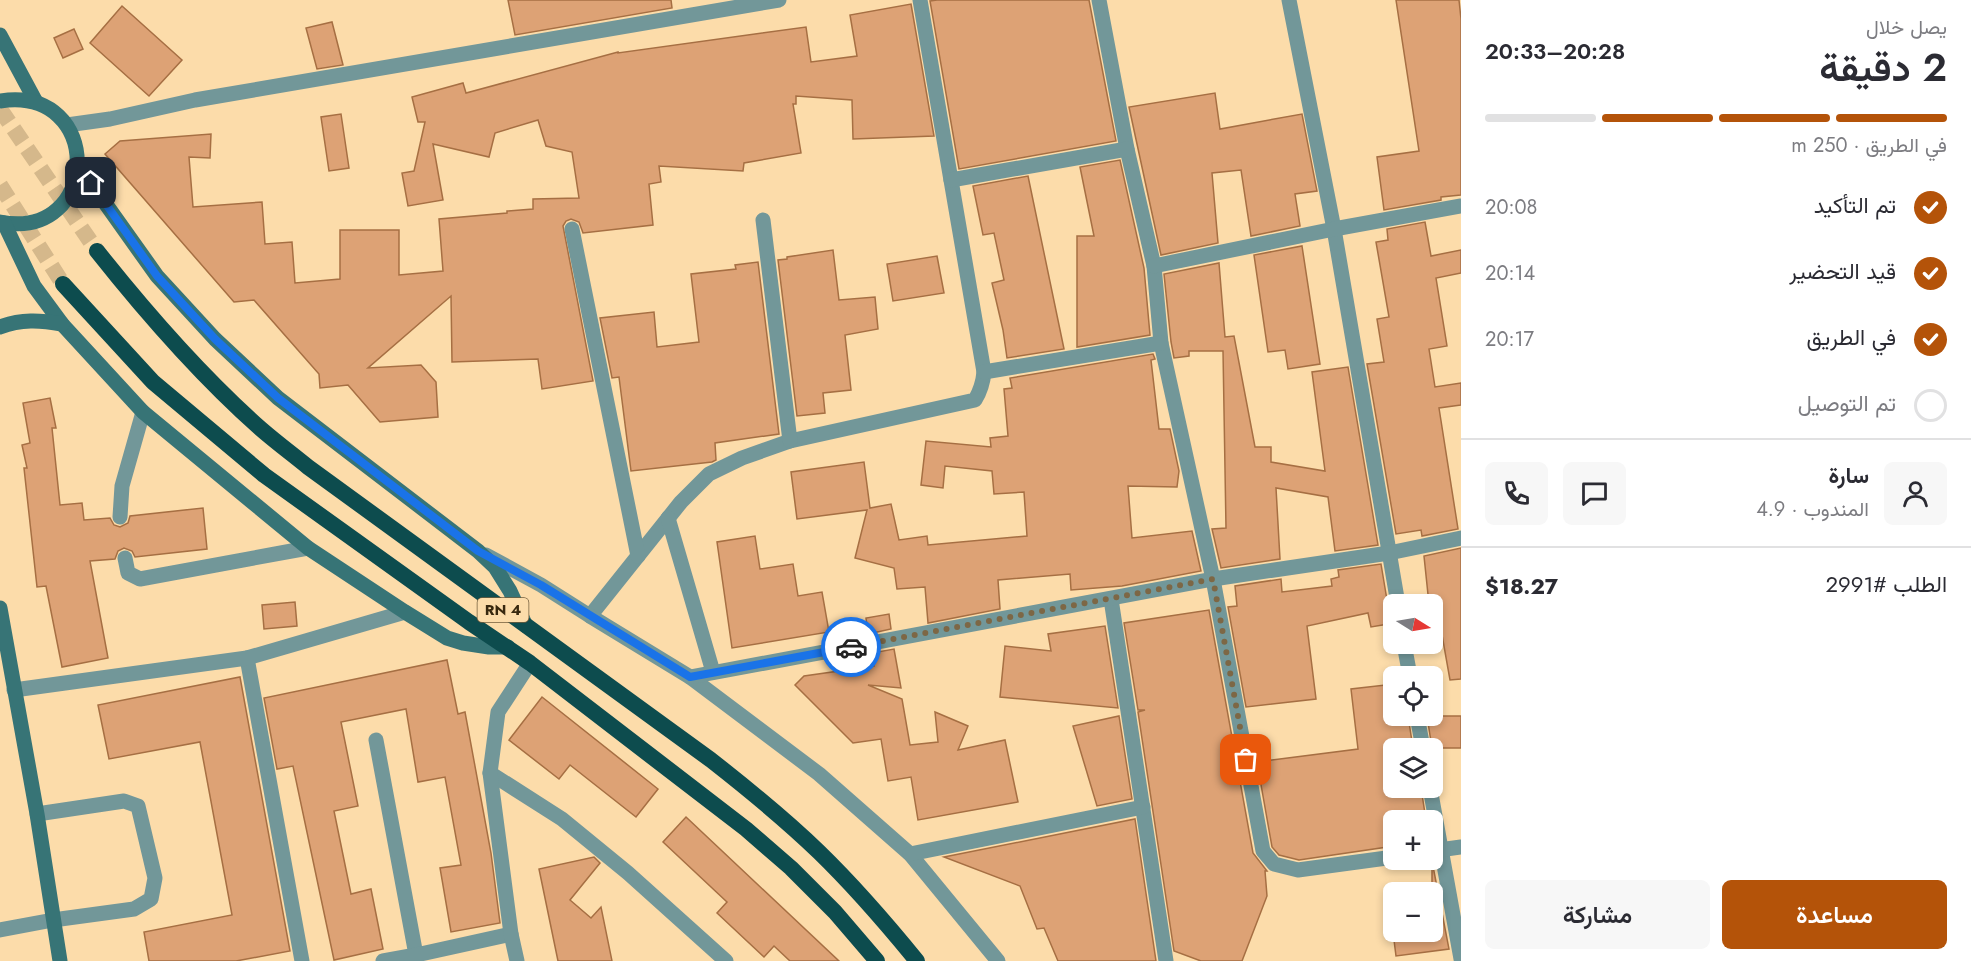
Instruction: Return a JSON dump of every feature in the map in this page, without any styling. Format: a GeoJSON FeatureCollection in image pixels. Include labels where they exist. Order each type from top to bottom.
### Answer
{"type":"FeatureCollection","features":[{"type":"Feature","properties":{"kind":"highway","name":"RN 4"},"geometry":{"type":"LineString","coordinates":[[97,251],[129,292],[172,340],[262,430],[308,467],[711,760],[773,810],[856,889],[917,961]]}},
{"type":"Feature","properties":{"kind":"highway","name":"RN 4"},"geometry":{"type":"LineString","coordinates":[[63,284],[153,382],[264,475],[530,663],[746,829],[791,868],[835,912],[877,961]]}},
{"type":"Feature","properties":{"kind":"main road"},"geometry":{"type":"LineString","coordinates":[[0,36],[36,102]]}},
{"type":"Feature","properties":{"kind":"main road"},"geometry":{"type":"LineString","coordinates":[[0,101],[16,98],[36,102],[54,111],[67,126],[76,144],[78,165],[74,185],[63,203],[54,212],[29,223],[15,225],[2,222]]}},
{"type":"Feature","properties":{"kind":"main road"},"geometry":{"type":"LineString","coordinates":[[78,165],[157,276],[215,339],[278,398],[478,551],[495,567],[510,591],[526,626]]}},
{"type":"Feature","properties":{"kind":"main road"},"geometry":{"type":"LineString","coordinates":[[2,222],[34,286],[62,324],[142,412],[308,548],[405,612],[447,638],[489,647],[508,647]]}},
{"type":"Feature","properties":{"kind":"main road"},"geometry":{"type":"LineString","coordinates":[[0,327],[40,320],[62,324]]}},
{"type":"Feature","properties":{"kind":"main road"},"geometry":{"type":"LineString","coordinates":[[0,608],[37,814],[60,961]]}},
{"type":"Feature","properties":{"kind":"street"},"geometry":{"type":"LineString","coordinates":[[67,126],[195,100],[779,0]]}},
{"type":"Feature","properties":{"kind":"street"},"geometry":{"type":"LineString","coordinates":[[590,616],[681,502],[709,474],[742,458],[790,441],[975,400],[983,384],[984,372],[920,0]]}},
{"type":"Feature","properties":{"kind":"street"},"geometry":{"type":"LineString","coordinates":[[1099,0],[1127,149],[1154,266],[1161,343],[1213,579],[1263,851],[1274,864],[1298,870],[1383,858]]}},
{"type":"Feature","properties":{"kind":"street"},"geometry":{"type":"LineString","coordinates":[[1289,0],[1334,229],[1396,594]]}},
{"type":"Feature","properties":{"kind":"street"},"geometry":{"type":"LineString","coordinates":[[951,180],[1127,149]]}},
{"type":"Feature","properties":{"kind":"street"},"geometry":{"type":"LineString","coordinates":[[1154,266],[1461,206]]}},
{"type":"Feature","properties":{"kind":"street"},"geometry":{"type":"LineString","coordinates":[[763,220],[790,441]]}},
{"type":"Feature","properties":{"kind":"street"},"geometry":{"type":"LineString","coordinates":[[572,229],[638,556]]}},
{"type":"Feature","properties":{"kind":"street"},"geometry":{"type":"LineString","coordinates":[[984,372],[1161,343]]}},
{"type":"Feature","properties":{"kind":"street"},"geometry":{"type":"LineString","coordinates":[[120,517],[122,486],[142,412]]}},
{"type":"Feature","properties":{"kind":"street"},"geometry":{"type":"LineString","coordinates":[[668,518],[713,672]]}},
{"type":"Feature","properties":{"kind":"street"},"geometry":{"type":"LineString","coordinates":[[690,677],[1213,579],[1389,553],[1461,538]]}},
{"type":"Feature","properties":{"kind":"street"},"geometry":{"type":"LineString","coordinates":[[124,558],[128,573],[140,579],[308,548]]}},
{"type":"Feature","properties":{"kind":"street"},"geometry":{"type":"LineString","coordinates":[[478,551],[541,585],[690,677],[819,774],[910,854],[998,961]]}},
{"type":"Feature","properties":{"kind":"street"},"geometry":{"type":"LineString","coordinates":[[1111,598],[1166,961]]}},
{"type":"Feature","properties":{"kind":"street"},"geometry":{"type":"LineString","coordinates":[[14,690],[247,658],[405,612]]}},
{"type":"Feature","properties":{"kind":"street"},"geometry":{"type":"LineString","coordinates":[[247,658],[302,961]]}},
{"type":"Feature","properties":{"kind":"street"},"geometry":{"type":"LineString","coordinates":[[517,961],[511,934],[490,773],[498,712],[530,663]]}},
{"type":"Feature","properties":{"kind":"street"},"geometry":{"type":"LineString","coordinates":[[376,740],[416,956]]}},
{"type":"Feature","properties":{"kind":"street"},"geometry":{"type":"LineString","coordinates":[[490,773],[562,819],[628,873],[726,961]]}},
{"type":"Feature","properties":{"kind":"street"},"geometry":{"type":"LineString","coordinates":[[0,930],[134,909],[151,898],[155,878],[138,806],[124,801],[37,814]]}},
{"type":"Feature","properties":{"kind":"street"},"geometry":{"type":"LineString","coordinates":[[910,854],[1143,807]]}},
{"type":"Feature","properties":{"kind":"street"},"geometry":{"type":"LineString","coordinates":[[1443,850],[1461,847]]}},
{"type":"Feature","properties":{"kind":"street"},"geometry":{"type":"LineString","coordinates":[[1440,870],[1461,959]]}},
{"type":"Feature","properties":{"kind":"street"},"geometry":{"type":"LineString","coordinates":[[383,961],[416,956],[511,934]]}},
{"type":"Feature","properties":{"kind":"building"},"geometry":{"type":"Polygon","coordinates":[[[508,0],[671,0],[672,8],[515,35],[508,0]]]}},
{"type":"Feature","properties":{"kind":"building"},"geometry":{"type":"Polygon","coordinates":[[[1089,0],[1116,141],[959,169],[930,1],[1089,0]]]}},
{"type":"Feature","properties":{"kind":"building"},"geometry":{"type":"Polygon","coordinates":[[[1396,0],[1459,0],[1461,19],[1461,195],[1441,197],[1441,200],[1384,210],[1377,157],[1419,151],[1396,0]]]}},
{"type":"Feature","properties":{"kind":"building"},"geometry":{"type":"Polygon","coordinates":[[[911,4],[934,136],[853,139],[852,100],[796,96],[796,104],[793,104],[801,153],[744,163],[743,171],[659,166],[661,182],[649,184],[653,225],[583,233],[579,222],[571,219],[563,226],[593,381],[542,389],[538,359],[452,362],[451,296],[368,368],[421,365],[436,382],[438,417],[380,422],[348,385],[320,388],[319,374],[254,300],[234,302],[105,154],[120,141],[211,134],[210,158],[189,157],[193,207],[262,202],[265,244],[292,242],[295,283],[340,279],[340,230],[399,230],[399,275],[443,271],[439,219],[533,209],[533,199],[579,198],[572,152],[546,146],[538,120],[495,133],[489,157],[433,144],[443,200],[408,206],[402,173],[414,171],[425,122],[418,122],[412,97],[463,83],[466,93],[618,52],[806,27],[811,62],[857,56],[850,15],[911,4]]]}},
{"type":"Feature","properties":{"kind":"building"},"geometry":{"type":"Polygon","coordinates":[[[122,6],[182,60],[149,96],[90,43],[122,6]]]}},
{"type":"Feature","properties":{"kind":"building"},"geometry":{"type":"Polygon","coordinates":[[[332,22],[343,65],[317,69],[306,28],[332,22]]]}},
{"type":"Feature","properties":{"kind":"building"},"geometry":{"type":"Polygon","coordinates":[[[74,29],[83,49],[63,58],[54,38],[74,29]]]}},
{"type":"Feature","properties":{"kind":"building"},"geometry":{"type":"Polygon","coordinates":[[[1215,93],[1220,129],[1302,114],[1317,191],[1295,194],[1300,226],[1251,236],[1241,170],[1212,173],[1218,243],[1161,255],[1129,107],[1215,93]]]}},
{"type":"Feature","properties":{"kind":"building"},"geometry":{"type":"Polygon","coordinates":[[[341,114],[349,168],[329,171],[321,117],[341,114]]]}},
{"type":"Feature","properties":{"kind":"building"},"geometry":{"type":"Polygon","coordinates":[[[1120,160],[1144,268],[1150,335],[1077,347],[1077,236],[1094,236],[1080,167],[1120,160]]]}},
{"type":"Feature","properties":{"kind":"building"},"geometry":{"type":"Polygon","coordinates":[[[1028,176],[1064,349],[1007,358],[992,283],[1004,280],[994,233],[983,235],[973,186],[1028,176]]]}},
{"type":"Feature","properties":{"kind":"building"},"geometry":{"type":"Polygon","coordinates":[[[1425,222],[1431,256],[1461,250],[1461,273],[1436,278],[1447,346],[1429,349],[1435,387],[1461,383],[1461,405],[1439,408],[1458,529],[1422,536],[1421,530],[1396,534],[1367,364],[1384,362],[1377,319],[1389,317],[1376,242],[1388,240],[1387,229],[1425,222]]]}},
{"type":"Feature","properties":{"kind":"building"},"geometry":{"type":"Polygon","coordinates":[[[1302,246],[1320,364],[1288,369],[1285,350],[1268,352],[1254,255],[1302,246]]]}},
{"type":"Feature","properties":{"kind":"building"},"geometry":{"type":"Polygon","coordinates":[[[833,250],[839,300],[875,297],[878,329],[845,335],[851,390],[823,393],[825,413],[797,416],[778,260],[833,250]]]}},
{"type":"Feature","properties":{"kind":"building"},"geometry":{"type":"Polygon","coordinates":[[[937,256],[944,293],[893,301],[887,264],[937,256]]]}},
{"type":"Feature","properties":{"kind":"building"},"geometry":{"type":"Polygon","coordinates":[[[758,262],[779,434],[715,443],[716,460],[712,462],[631,471],[619,377],[612,378],[600,318],[654,312],[657,347],[699,342],[691,274],[736,269],[735,265],[758,262]]]}},
{"type":"Feature","properties":{"kind":"building"},"geometry":{"type":"Polygon","coordinates":[[[1219,263],[1225,337],[1234,336],[1255,447],[1271,447],[1271,462],[1325,471],[1312,372],[1348,367],[1378,545],[1335,551],[1328,497],[1276,488],[1280,559],[1221,568],[1212,529],[1226,528],[1223,351],[1189,351],[1189,356],[1174,358],[1164,274],[1219,263]]]}},
{"type":"Feature","properties":{"kind":"building"},"geometry":{"type":"Polygon","coordinates":[[[1153,354],[1155,359],[1151,360],[1159,429],[1170,429],[1179,471],[1177,487],[1128,486],[1132,538],[1192,531],[1201,571],[1122,586],[1071,590],[1070,574],[998,580],[1000,609],[928,623],[925,587],[897,589],[894,568],[855,558],[867,510],[797,519],[791,472],[864,462],[870,508],[891,504],[899,540],[927,536],[928,545],[1027,536],[1024,492],[994,494],[992,471],[945,466],[943,488],[921,485],[926,441],[991,447],[990,438],[1008,436],[1004,389],[1012,388],[1010,378],[1153,354]]]}},
{"type":"Feature","properties":{"kind":"building"},"geometry":{"type":"Polygon","coordinates":[[[50,398],[56,428],[52,428],[60,505],[82,503],[84,520],[110,518],[114,525],[120,527],[128,523],[130,516],[203,508],[207,549],[135,557],[132,551],[124,548],[118,551],[115,559],[90,561],[108,658],[62,667],[46,586],[37,587],[24,468],[27,468],[22,445],[30,443],[23,403],[50,398]]]}},
{"type":"Feature","properties":{"kind":"building"},"geometry":{"type":"Polygon","coordinates":[[[755,536],[760,569],[793,564],[798,596],[822,592],[829,632],[732,648],[717,542],[755,536]]]}},
{"type":"Feature","properties":{"kind":"building"},"geometry":{"type":"Polygon","coordinates":[[[1461,548],[1461,679],[1450,680],[1443,641],[1443,594],[1428,594],[1424,556],[1461,548]]]}},
{"type":"Feature","properties":{"kind":"building"},"geometry":{"type":"Polygon","coordinates":[[[1381,564],[1386,594],[1383,594],[1383,625],[1371,627],[1368,613],[1307,626],[1316,699],[1246,707],[1228,607],[1237,606],[1235,586],[1281,579],[1282,592],[1332,586],[1331,579],[1339,577],[1338,570],[1381,564]]]}},
{"type":"Feature","properties":{"kind":"building"},"geometry":{"type":"Polygon","coordinates":[[[295,602],[297,626],[264,629],[262,605],[295,602]]]}},
{"type":"Feature","properties":{"kind":"building"},"geometry":{"type":"Polygon","coordinates":[[[1209,610],[1253,853],[1267,871],[1265,871],[1267,896],[1242,961],[1201,961],[1174,951],[1138,712],[1145,710],[1138,710],[1124,623],[1209,610]]]}},
{"type":"Feature","properties":{"kind":"building"},"geometry":{"type":"Polygon","coordinates":[[[889,614],[891,629],[868,634],[866,618],[889,614]]]}},
{"type":"Feature","properties":{"kind":"building"},"geometry":{"type":"Polygon","coordinates":[[[1105,626],[1118,708],[1000,697],[1005,646],[1051,651],[1048,634],[1105,626]]]}},
{"type":"Feature","properties":{"kind":"building"},"geometry":{"type":"Polygon","coordinates":[[[894,649],[901,688],[868,685],[902,699],[910,745],[938,742],[935,712],[968,726],[958,750],[1005,740],[1018,802],[918,820],[911,777],[888,781],[881,739],[853,743],[795,685],[804,676],[874,666],[872,653],[894,649]]]}},
{"type":"Feature","properties":{"kind":"building"},"geometry":{"type":"Polygon","coordinates":[[[447,660],[458,714],[465,712],[491,853],[500,923],[451,932],[440,868],[461,865],[445,777],[418,782],[406,709],[341,722],[358,806],[334,811],[351,894],[371,889],[383,949],[334,960],[293,766],[277,769],[264,698],[447,660]]]}},
{"type":"Feature","properties":{"kind":"building"},"geometry":{"type":"Polygon","coordinates":[[[240,677],[290,951],[236,961],[149,961],[144,932],[232,915],[200,742],[109,759],[98,705],[240,677]]]}},
{"type":"Feature","properties":{"kind":"building"},"geometry":{"type":"Polygon","coordinates":[[[1383,685],[1383,726],[1410,726],[1411,738],[1383,738],[1383,798],[1423,798],[1424,810],[1383,810],[1383,848],[1299,860],[1279,855],[1272,847],[1257,762],[1358,749],[1351,689],[1383,685]]]}},
{"type":"Feature","properties":{"kind":"building"},"geometry":{"type":"Polygon","coordinates":[[[542,697],[658,789],[636,817],[570,765],[559,779],[509,740],[542,697]]]}},
{"type":"Feature","properties":{"kind":"building"},"geometry":{"type":"Polygon","coordinates":[[[1119,716],[1132,799],[1097,806],[1073,726],[1119,716]]]}},
{"type":"Feature","properties":{"kind":"building"},"geometry":{"type":"Polygon","coordinates":[[[1443,716],[1461,716],[1461,748],[1443,748],[1443,738],[1430,738],[1429,726],[1443,726],[1443,716]]]}},
{"type":"Feature","properties":{"kind":"building"},"geometry":{"type":"Polygon","coordinates":[[[686,817],[839,961],[790,961],[774,946],[764,957],[717,913],[727,902],[663,842],[686,817]]]}},
{"type":"Feature","properties":{"kind":"building"},"geometry":{"type":"Polygon","coordinates":[[[1135,819],[1156,961],[1058,961],[1044,928],[1037,929],[1020,886],[944,857],[1135,819]]]}},
{"type":"Feature","properties":{"kind":"building"},"geometry":{"type":"Polygon","coordinates":[[[594,857],[600,863],[570,900],[591,918],[601,907],[612,961],[558,961],[539,869],[594,857]]]}},
{"type":"Feature","properties":{"kind":"building"},"geometry":{"type":"Polygon","coordinates":[[[1432,870],[1434,870],[1436,882],[1432,882],[1432,870]]]}},
{"type":"Feature","properties":{"kind":"building"},"geometry":{"type":"Polygon","coordinates":[[[1443,918],[1449,949],[1396,956],[1394,942],[1443,942],[1443,918]]]}},
{"type":"Feature","properties":{"kind":"tunnel"},"geometry":{"type":"LineString","coordinates":[[0,109],[97,251]]}},
{"type":"Feature","properties":{"kind":"tunnel"},"geometry":{"type":"LineString","coordinates":[[0,185],[63,284]]}},
{"type":"Feature","properties":{"kind":"way so far"},"geometry":{"type":"LineString","coordinates":[[851,647],[1213,579],[1246,760]]}},
{"type":"Feature","properties":{"kind":"route"},"geometry":{"type":"LineString","coordinates":[[91,183],[157,276],[215,339],[278,398],[478,551],[541,585],[690,677],[851,647]]}}]}
